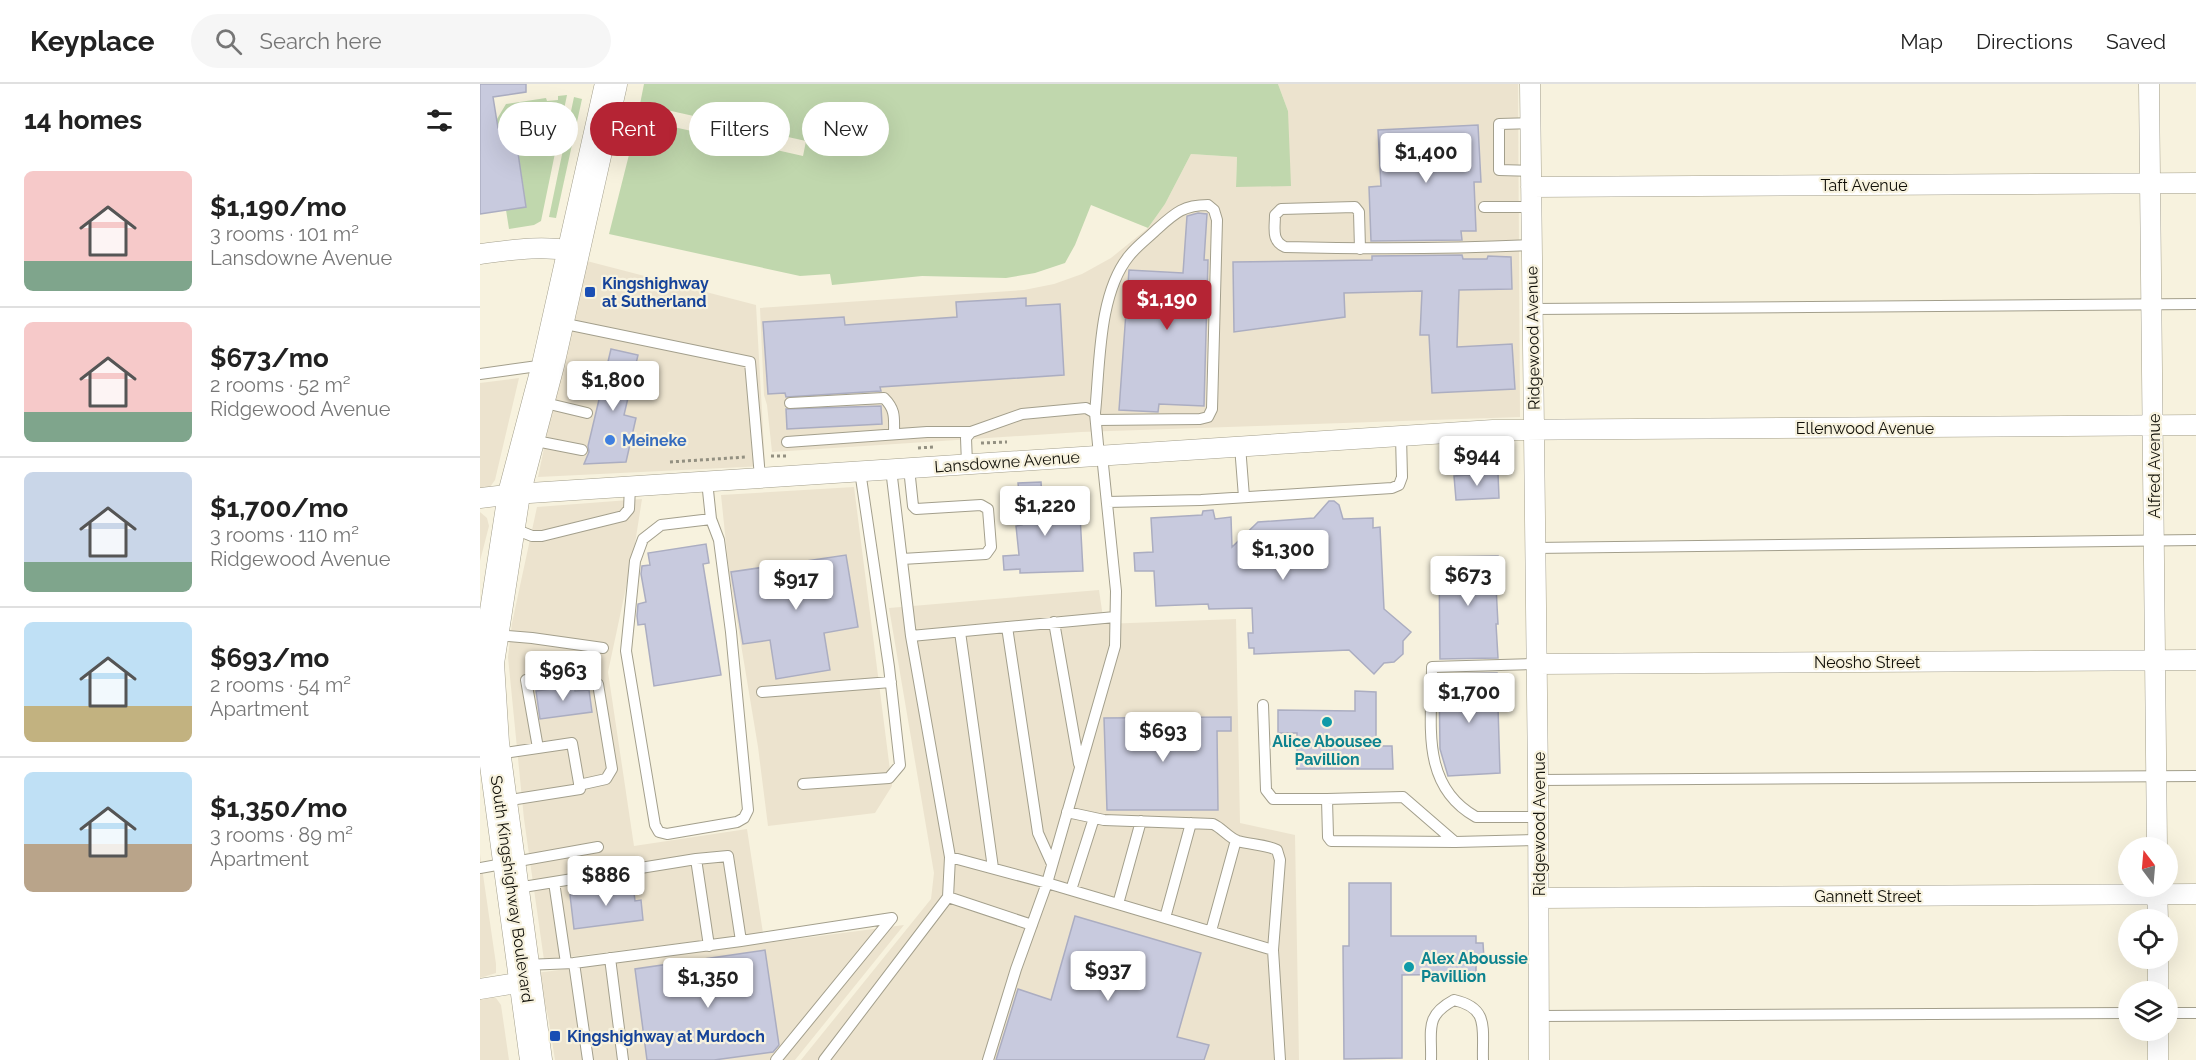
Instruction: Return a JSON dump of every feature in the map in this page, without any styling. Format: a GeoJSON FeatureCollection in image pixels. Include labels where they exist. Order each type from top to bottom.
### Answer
{"type":"FeatureCollection","features":[{"type":"Feature","properties":{"kind":"main road","name":"South Kingshighway Boulevard"},"geometry":{"type":"LineString","coordinates":[[536,1060],[523,973],[500,873],[500,801],[489,748],[489,628],[514,494],[548,364],[611,84]]}},
{"type":"Feature","properties":{"kind":"street","name":"Ridgewood Avenue"},"geometry":{"type":"LineString","coordinates":[[1530,84],[1534,548],[1539,780],[1539,1060]]}},
{"type":"Feature","properties":{"kind":"street","name":"Alfred Avenue"},"geometry":{"type":"LineString","coordinates":[[2149,84],[2157,837]]}},
{"type":"Feature","properties":{"kind":"street","name":"Taft Avenue"},"geometry":{"type":"LineString","coordinates":[[1531,188],[2196,183]]}},
{"type":"Feature","properties":{"kind":"street"},"geometry":{"type":"LineString","coordinates":[[480,254],[538,247],[573,251]]}},
{"type":"Feature","properties":{"kind":"street","name":"Ellenwood Avenue"},"geometry":{"type":"LineString","coordinates":[[1534,430],[2196,425]]}},
{"type":"Feature","properties":{"kind":"street","name":"Lansdowne Avenue"},"geometry":{"type":"LineString","coordinates":[[480,498],[760,477],[1240,446],[1494,430],[1534,430]]}},
{"type":"Feature","properties":{"kind":"street","name":"Neosho Street"},"geometry":{"type":"LineString","coordinates":[[1537,664],[2196,660]]}},
{"type":"Feature","properties":{"kind":"street","name":"Gannett Street"},"geometry":{"type":"LineString","coordinates":[[1539,898],[2118,891]]}},
{"type":"Feature","properties":{"kind":"street","name":"Gannett Street"},"geometry":{"type":"LineString","coordinates":[[2178,892],[2196,894]]}},
{"type":"Feature","properties":{"kind":"street"},"geometry":{"type":"LineString","coordinates":[[480,989],[523,973]]}},
{"type":"Feature","properties":{"kind":"street"},"geometry":{"type":"LineString","coordinates":[[2158,1041],[2158,1060]]}},
{"type":"Feature","properties":{"kind":"lane"},"geometry":{"type":"LineString","coordinates":[[1530,123],[1499,124],[1499,170],[1531,188]]}},
{"type":"Feature","properties":{"kind":"lane"},"geometry":{"type":"LineString","coordinates":[[1484,207],[1531,188]]}},
{"type":"Feature","properties":{"kind":"lane"},"geometry":{"type":"LineString","coordinates":[[787,442],[894,434],[971,432],[1030,413],[1086,408],[1096,416],[1200,419],[1208,417],[1212,409],[1217,220],[1214,210],[1208,205],[1191,205],[1179,211],[1129,256],[1114,284],[1104,319],[1096,416],[1116,591],[1115,646],[1047,882],[988,1060]]}},
{"type":"Feature","properties":{"kind":"lane"},"geometry":{"type":"LineString","coordinates":[[1360,249],[1359,212],[1355,207],[1281,209],[1275,215],[1274,239],[1278,244],[1285,246],[1360,249],[1440,249],[1532,245]]}},
{"type":"Feature","properties":{"kind":"lane"},"geometry":{"type":"LineString","coordinates":[[1533,309],[2196,304]]}},
{"type":"Feature","properties":{"kind":"lane"},"geometry":{"type":"LineString","coordinates":[[557,322],[750,362],[760,477]]}},
{"type":"Feature","properties":{"kind":"lane"},"geometry":{"type":"LineString","coordinates":[[480,374],[548,364]]}},
{"type":"Feature","properties":{"kind":"lane"},"geometry":{"type":"LineString","coordinates":[[790,403],[884,398],[893,410],[894,434]]}},
{"type":"Feature","properties":{"kind":"lane"},"geometry":{"type":"LineString","coordinates":[[538,401],[587,413]]}},
{"type":"Feature","properties":{"kind":"lane"},"geometry":{"type":"LineString","coordinates":[[967,464],[966,438],[971,432]]}},
{"type":"Feature","properties":{"kind":"lane"},"geometry":{"type":"LineString","coordinates":[[1107,502],[1392,488],[1399,484],[1402,477],[1401,436]]}},
{"type":"Feature","properties":{"kind":"lane"},"geometry":{"type":"LineString","coordinates":[[528,440],[582,450]]}},
{"type":"Feature","properties":{"kind":"lane"},"geometry":{"type":"LineString","coordinates":[[1240,446],[1245,497]]}},
{"type":"Feature","properties":{"kind":"lane"},"geometry":{"type":"LineString","coordinates":[[900,468],[916,509],[981,505],[988,509],[991,547],[986,554],[902,559]]}},
{"type":"Feature","properties":{"kind":"lane"},"geometry":{"type":"LineString","coordinates":[[824,1060],[948,897],[950,857],[911,636],[902,559],[900,468]]}},
{"type":"Feature","properties":{"kind":"lane"},"geometry":{"type":"LineString","coordinates":[[803,784],[889,778],[900,765],[891,682],[860,471]]}},
{"type":"Feature","properties":{"kind":"lane"},"geometry":{"type":"LineString","coordinates":[[707,481],[711,519],[719,540],[731,632],[748,810],[744,818],[737,822],[667,834],[659,832],[655,825],[626,651],[635,561],[643,539],[661,525],[711,519]]}},
{"type":"Feature","properties":{"kind":"lane"},"geometry":{"type":"LineString","coordinates":[[509,527],[531,537],[542,536],[623,516],[630,509],[630,486]]}},
{"type":"Feature","properties":{"kind":"lane"},"geometry":{"type":"LineString","coordinates":[[1534,548],[2196,540]]}},
{"type":"Feature","properties":{"kind":"lane"},"geometry":{"type":"LineString","coordinates":[[911,636],[1115,617]]}},
{"type":"Feature","properties":{"kind":"lane"},"geometry":{"type":"LineString","coordinates":[[1054,622],[1080,768]]}},
{"type":"Feature","properties":{"kind":"lane"},"geometry":{"type":"LineString","coordinates":[[1007,627],[1038,833],[1052,864]]}},
{"type":"Feature","properties":{"kind":"lane"},"geometry":{"type":"LineString","coordinates":[[489,628],[532,638],[603,648]]}},
{"type":"Feature","properties":{"kind":"lane"},"geometry":{"type":"LineString","coordinates":[[960,632],[993,868]]}},
{"type":"Feature","properties":{"kind":"lane"},"geometry":{"type":"LineString","coordinates":[[1537,664],[1432,667],[1432,756],[1442,784],[1476,818],[1539,817]]}},
{"type":"Feature","properties":{"kind":"lane"},"geometry":{"type":"LineString","coordinates":[[538,748],[526,680],[572,675],[581,676],[597,684],[612,768],[606,779],[579,785]]}},
{"type":"Feature","properties":{"kind":"lane"},"geometry":{"type":"LineString","coordinates":[[762,692],[891,682]]}},
{"type":"Feature","properties":{"kind":"lane"},"geometry":{"type":"LineString","coordinates":[[1263,705],[1266,790],[1273,799],[1403,797],[1455,842]]}},
{"type":"Feature","properties":{"kind":"lane"},"geometry":{"type":"LineString","coordinates":[[489,748],[538,748],[572,743],[580,789],[500,801]]}},
{"type":"Feature","properties":{"kind":"lane"},"geometry":{"type":"LineString","coordinates":[[1539,780],[2196,776]]}},
{"type":"Feature","properties":{"kind":"lane"},"geometry":{"type":"LineString","coordinates":[[1327,799],[1328,837],[1331,841],[1539,840]]}},
{"type":"Feature","properties":{"kind":"lane"},"geometry":{"type":"LineString","coordinates":[[1067,812],[1104,820],[1213,824],[1224,829],[1236,840],[1269,846],[1276,850],[1280,860],[1273,950],[1280,1060]]}},
{"type":"Feature","properties":{"kind":"lane"},"geometry":{"type":"LineString","coordinates":[[1071,890],[1094,818]]}},
{"type":"Feature","properties":{"kind":"lane"},"geometry":{"type":"LineString","coordinates":[[1118,904],[1141,821]]}},
{"type":"Feature","properties":{"kind":"lane"},"geometry":{"type":"LineString","coordinates":[[1165,918],[1191,823]]}},
{"type":"Feature","properties":{"kind":"lane"},"geometry":{"type":"LineString","coordinates":[[1211,931],[1236,840]]}},
{"type":"Feature","properties":{"kind":"lane"},"geometry":{"type":"LineString","coordinates":[[500,873],[598,847]]}},
{"type":"Feature","properties":{"kind":"lane"},"geometry":{"type":"LineString","coordinates":[[500,873],[554,882],[728,856],[741,942]]}},
{"type":"Feature","properties":{"kind":"lane"},"geometry":{"type":"LineString","coordinates":[[950,857],[1047,882],[1273,950]]}},
{"type":"Feature","properties":{"kind":"lane"},"geometry":{"type":"LineString","coordinates":[[696,859],[709,946]]}},
{"type":"Feature","properties":{"kind":"lane"},"geometry":{"type":"LineString","coordinates":[[554,882],[588,1060]]}},
{"type":"Feature","properties":{"kind":"lane"},"geometry":{"type":"LineString","coordinates":[[948,897],[1032,925]]}},
{"type":"Feature","properties":{"kind":"lane"},"geometry":{"type":"LineString","coordinates":[[523,973],[610,957],[741,942],[892,918],[776,1060]]}},
{"type":"Feature","properties":{"kind":"lane"},"geometry":{"type":"LineString","coordinates":[[610,957],[623,1060]]}},
{"type":"Feature","properties":{"kind":"lane"},"geometry":{"type":"LineString","coordinates":[[1431,1060],[1432,1021],[1438,1008],[1454,1000],[1470,1004],[1482,1018],[1483,1060]]}},
{"type":"Feature","properties":{"kind":"lane"},"geometry":{"type":"LineString","coordinates":[[1539,1016],[2118,1013]]}},
{"type":"Feature","properties":{"kind":"lane"},"geometry":{"type":"LineString","coordinates":[[2178,1013],[2196,1013]]}},
{"type":"Feature","properties":{"kind":"path"},"geometry":{"type":"LineString","coordinates":[[670,462],[747,457]]}},
{"type":"Feature","properties":{"kind":"shaded area"},"geometry":{"type":"Polygon","coordinates":[[[1278,84],[1518,84],[1520,417],[1081,432],[772,452],[764,395],[760,308],[1024,290],[1054,284],[1082,274],[1111,258],[1148,228],[1165,204],[1191,154],[1237,157],[1236,187],[1288,111],[1278,84]]]}},
{"type":"Feature","properties":{"kind":"shaded area"},"geometry":{"type":"Polygon","coordinates":[[[583,260],[756,305],[765,466],[538,477],[583,260]]]}},
{"type":"Feature","properties":{"kind":"shaded area"},"geometry":{"type":"Polygon","coordinates":[[[519,378],[495,480],[490,487],[480,489],[480,383],[519,378]]]}},
{"type":"Feature","properties":{"kind":"shaded area"},"geometry":{"type":"Polygon","coordinates":[[[854,487],[892,786],[875,813],[768,826],[758,747],[729,572],[721,495],[854,487]]]}},
{"type":"Feature","properties":{"kind":"shaded area"},"geometry":{"type":"Polygon","coordinates":[[[642,499],[634,550],[608,672],[634,846],[747,829],[763,933],[544,960],[524,819],[508,657],[512,623],[537,507],[642,499]]]}},
{"type":"Feature","properties":{"kind":"shaded area"},"geometry":{"type":"Polygon","coordinates":[[[480,512],[487,518],[489,526],[480,561],[480,512]]]}},
{"type":"Feature","properties":{"kind":"shaded area"},"geometry":{"type":"Polygon","coordinates":[[[1099,590],[1104,624],[1236,619],[1240,823],[1295,835],[1299,1060],[801,1060],[931,899],[934,873],[889,608],[1099,590]]]}},
{"type":"Feature","properties":{"kind":"shaded area"},"geometry":{"type":"Polygon","coordinates":[[[480,854],[496,973],[480,978],[480,854]]]}},
{"type":"Feature","properties":{"kind":"shaded area"},"geometry":{"type":"Polygon","coordinates":[[[904,925],[795,1060],[555,1060],[548,1016],[536,973],[904,925]]]}},
{"type":"Feature","properties":{"kind":"shaded area"},"geometry":{"type":"Polygon","coordinates":[[[489,996],[496,998],[501,1005],[509,1060],[480,1060],[480,998],[489,996]]]}},
{"type":"Feature","properties":{"kind":"green space"},"geometry":{"type":"Polygon","coordinates":[[[644,84],[1278,84],[1288,111],[1291,186],[1236,187],[1237,157],[1191,154],[1165,204],[1148,228],[1091,205],[1065,263],[1035,273],[1006,278],[922,276],[832,285],[830,274],[800,276],[609,234],[629,156],[677,156],[677,128],[689,130],[689,156],[790,156],[790,153],[802,156],[889,156],[889,102],[802,102],[802,140],[790,137],[790,102],[689,102],[689,115],[677,112],[677,102],[640,102],[644,84]]]}},
{"type":"Feature","properties":{"kind":"green space"},"geometry":{"type":"Polygon","coordinates":[[[567,95],[566,102],[519,102],[546,98],[547,101],[558,100],[558,96],[567,95]]]}},
{"type":"Feature","properties":{"kind":"green space"},"geometry":{"type":"Polygon","coordinates":[[[574,97],[582,99],[578,117],[578,102],[573,102],[574,97]]]}},
{"type":"Feature","properties":{"kind":"green space"},"geometry":{"type":"Polygon","coordinates":[[[498,117],[498,128],[491,129],[498,117]]]}},
{"type":"Feature","properties":{"kind":"green space"},"geometry":{"type":"Polygon","coordinates":[[[518,156],[554,156],[541,221],[534,225],[509,229],[506,210],[526,207],[518,156]]]}},
{"type":"Feature","properties":{"kind":"green space"},"geometry":{"type":"Polygon","coordinates":[[[562,156],[570,156],[556,218],[549,217],[562,156]]]}},
{"type":"Feature","properties":{"kind":"building"},"geometry":{"type":"Polygon","coordinates":[[[480,84],[526,84],[526,92],[493,97],[498,128],[498,156],[518,156],[526,207],[480,214],[480,84]]]}},
{"type":"Feature","properties":{"kind":"building"},"geometry":{"type":"Polygon","coordinates":[[[1478,125],[1481,182],[1474,182],[1476,231],[1461,231],[1462,240],[1371,241],[1369,187],[1381,186],[1378,130],[1478,125]]]}},
{"type":"Feature","properties":{"kind":"building"},"geometry":{"type":"Polygon","coordinates":[[[1198,213],[1207,214],[1204,260],[1208,260],[1204,406],[1159,404],[1158,412],[1119,410],[1129,270],[1183,273],[1187,216],[1198,213]]]}},
{"type":"Feature","properties":{"kind":"building"},"geometry":{"type":"Polygon","coordinates":[[[1462,255],[1463,259],[1487,259],[1488,256],[1511,257],[1512,289],[1459,290],[1457,347],[1512,344],[1515,389],[1432,393],[1429,335],[1420,335],[1422,291],[1344,293],[1345,317],[1234,332],[1233,262],[1372,260],[1372,256],[1462,255]]]}},
{"type":"Feature","properties":{"kind":"building"},"geometry":{"type":"Polygon","coordinates":[[[1026,298],[1026,306],[1060,304],[1064,375],[880,387],[881,391],[786,397],[785,393],[768,394],[763,322],[844,317],[845,325],[957,317],[956,302],[1026,298]]]}},
{"type":"Feature","properties":{"kind":"building"},"geometry":{"type":"Polygon","coordinates":[[[611,349],[638,355],[624,415],[636,418],[626,462],[584,464],[589,452],[588,446],[611,349]]]}},
{"type":"Feature","properties":{"kind":"building"},"geometry":{"type":"Polygon","coordinates":[[[881,406],[882,424],[787,429],[786,409],[881,406]]]}},
{"type":"Feature","properties":{"kind":"building"},"geometry":{"type":"Polygon","coordinates":[[[1498,473],[1499,498],[1456,500],[1454,476],[1498,473]]]}},
{"type":"Feature","properties":{"kind":"building"},"geometry":{"type":"Polygon","coordinates":[[[1041,482],[1043,516],[1080,515],[1083,571],[1020,573],[1020,569],[1004,570],[1003,556],[1019,555],[1016,526],[1022,525],[1018,483],[1041,482]]]}},
{"type":"Feature","properties":{"kind":"building"},"geometry":{"type":"Polygon","coordinates":[[[1329,501],[1334,501],[1339,505],[1343,519],[1373,518],[1373,528],[1380,527],[1384,609],[1411,632],[1403,641],[1403,654],[1394,662],[1384,663],[1374,674],[1349,650],[1254,654],[1254,648],[1249,648],[1248,633],[1253,633],[1252,608],[1209,609],[1208,604],[1156,606],[1154,571],[1135,571],[1134,553],[1153,552],[1151,518],[1202,515],[1203,511],[1213,510],[1215,519],[1231,517],[1232,547],[1258,522],[1314,518],[1329,501]]]}},
{"type":"Feature","properties":{"kind":"building"},"geometry":{"type":"Polygon","coordinates":[[[706,544],[709,563],[703,564],[721,675],[654,686],[645,624],[638,625],[637,616],[638,604],[646,602],[641,574],[642,566],[650,565],[648,553],[706,544]]]}},
{"type":"Feature","properties":{"kind":"building"},"geometry":{"type":"Polygon","coordinates":[[[846,555],[858,627],[824,633],[830,670],[776,679],[770,640],[743,644],[731,572],[846,555]]]}},
{"type":"Feature","properties":{"kind":"building"},"geometry":{"type":"Polygon","coordinates":[[[1498,556],[1498,586],[1496,586],[1498,624],[1496,624],[1498,658],[1440,659],[1439,557],[1498,556]]]}},
{"type":"Feature","properties":{"kind":"building"},"geometry":{"type":"Polygon","coordinates":[[[1497,673],[1500,773],[1448,776],[1440,749],[1439,674],[1497,673]]]}},
{"type":"Feature","properties":{"kind":"building"},"geometry":{"type":"Polygon","coordinates":[[[574,686],[575,691],[589,690],[592,712],[540,719],[536,691],[574,686]]]}},
{"type":"Feature","properties":{"kind":"building","name":"Alice Abousee Pavillion"},"geometry":{"type":"Polygon","coordinates":[[[1355,691],[1376,692],[1376,746],[1392,746],[1393,769],[1297,769],[1297,733],[1278,733],[1278,710],[1355,711],[1355,691]]]}},
{"type":"Feature","properties":{"kind":"building"},"geometry":{"type":"Polygon","coordinates":[[[1231,717],[1231,731],[1217,731],[1218,810],[1107,810],[1104,718],[1231,717]]]}},
{"type":"Feature","properties":{"kind":"building","name":"Alex Aboussie Pavillion"},"geometry":{"type":"Polygon","coordinates":[[[1349,883],[1391,883],[1391,936],[1476,936],[1476,943],[1483,943],[1484,959],[1476,959],[1476,974],[1402,975],[1402,1058],[1344,1059],[1343,946],[1349,946],[1349,883]]]}},
{"type":"Feature","properties":{"kind":"building"},"geometry":{"type":"Polygon","coordinates":[[[633,884],[635,901],[641,900],[643,920],[574,929],[570,895],[592,893],[591,889],[633,884]]]}},
{"type":"Feature","properties":{"kind":"building"},"geometry":{"type":"Polygon","coordinates":[[[1075,916],[1201,953],[1177,1037],[1209,1045],[1204,1060],[996,1060],[1018,989],[1051,1000],[1075,916]]]}},
{"type":"Feature","properties":{"kind":"building"},"geometry":{"type":"Polygon","coordinates":[[[765,950],[779,1045],[773,1052],[714,1060],[647,1060],[635,969],[765,950]]]}},
{"type":"Feature","properties":{"kind":"place","name":"Kingshighway at Sutherland"},"geometry":{"type":"Point","coordinates":[590,292]}},
{"type":"Feature","properties":{"kind":"place","name":"Meineke"},"geometry":{"type":"Point","coordinates":[610,440]}},
{"type":"Feature","properties":{"kind":"place","name":"Alice Abousee Pavillion"},"geometry":{"type":"Point","coordinates":[1327,722]}},
{"type":"Feature","properties":{"kind":"place","name":"Alex Aboussie Pavillion"},"geometry":{"type":"Point","coordinates":[1409,967]}},
{"type":"Feature","properties":{"kind":"place","name":"Kingshighway at Murdoch"},"geometry":{"type":"Point","coordinates":[555,1036]}}]}
